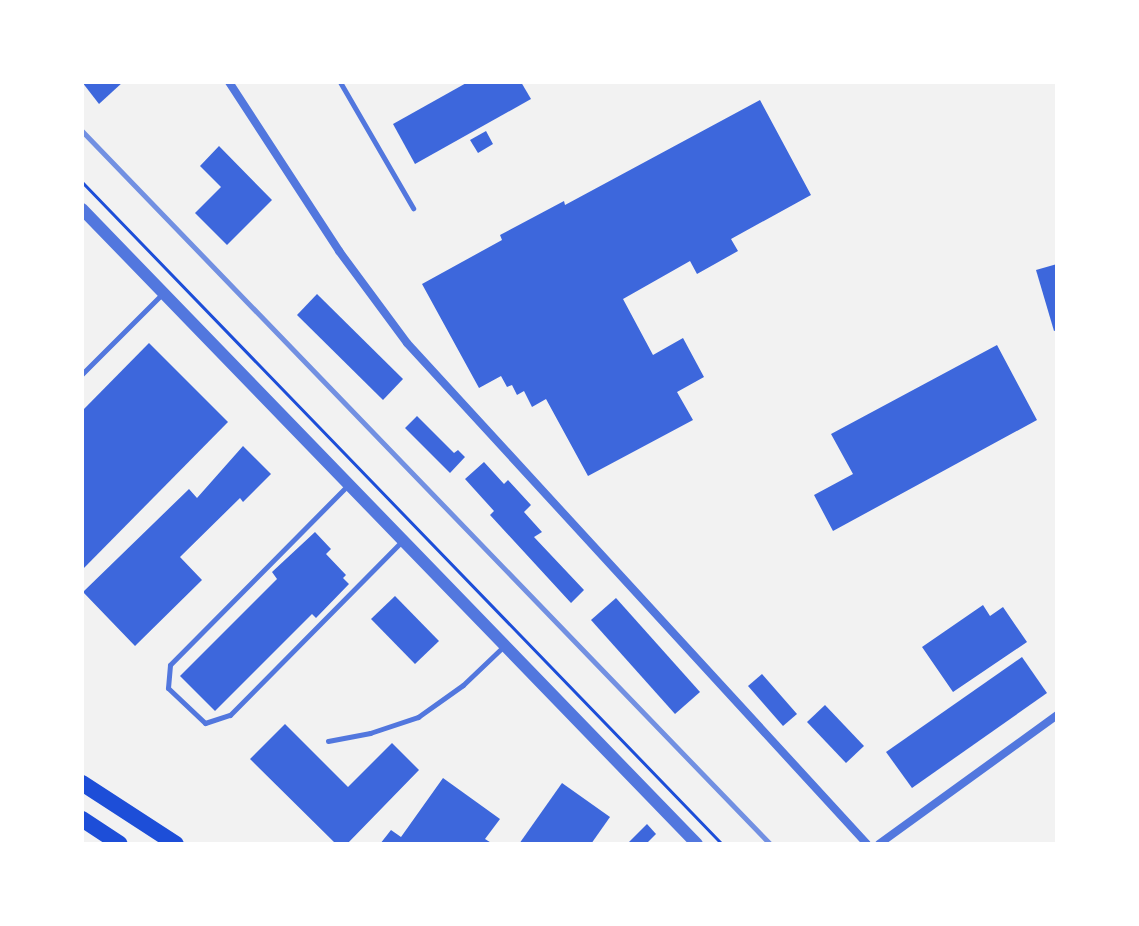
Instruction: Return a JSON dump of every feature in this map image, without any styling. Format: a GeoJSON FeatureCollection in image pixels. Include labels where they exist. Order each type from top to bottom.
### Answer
{"type":"FeatureCollection","features":[{"type":"Feature","properties":{"kind":"highway"},"geometry":{"type":"LineString","coordinates":[[82,783],[176,844]]}},
{"type":"Feature","properties":{"kind":"highway"},"geometry":{"type":"LineString","coordinates":[[82,819],[120,844]]}},
{"type":"Feature","properties":{"kind":"street"},"geometry":{"type":"LineString","coordinates":[[233,83],[339,251],[407,343],[867,844]]}},
{"type":"Feature","properties":{"kind":"street"},"geometry":{"type":"LineString","coordinates":[[82,209],[697,844]]}},
{"type":"Feature","properties":{"kind":"street"},"geometry":{"type":"LineString","coordinates":[[879,844],[1057,715]]}},
{"type":"Feature","properties":{"kind":"lane"},"geometry":{"type":"LineString","coordinates":[[340,82],[413,208]]}},
{"type":"Feature","properties":{"kind":"lane"},"geometry":{"type":"LineString","coordinates":[[82,374],[163,293]]}},
{"type":"Feature","properties":{"kind":"lane"},"geometry":{"type":"LineString","coordinates":[[349,484],[170,665],[168,688],[205,723],[230,715],[403,540]]}},
{"type":"Feature","properties":{"kind":"lane"},"geometry":{"type":"LineString","coordinates":[[328,741],[370,733],[418,717],[463,685],[505,645]]}},
{"type":"Feature","properties":{"kind":"path"},"geometry":{"type":"LineString","coordinates":[[82,182],[722,844]]}},
{"type":"Feature","properties":{"kind":"building"},"geometry":{"type":"Polygon","coordinates":[[[82,82],[123,82],[99,104],[82,82]]]}},
{"type":"Feature","properties":{"kind":"building"},"geometry":{"type":"Polygon","coordinates":[[[468,82],[521,82],[531,99],[415,164],[393,124],[468,82]]]}},
{"type":"Feature","properties":{"kind":"building"},"geometry":{"type":"Polygon","coordinates":[[[760,100],[811,195],[731,239],[738,251],[697,274],[690,261],[623,299],[653,355],[683,338],[704,377],[677,392],[693,420],[588,476],[546,399],[532,407],[524,391],[517,395],[512,385],[507,387],[501,376],[479,388],[422,284],[502,240],[500,235],[564,201],[565,205],[760,100]]]}},
{"type":"Feature","properties":{"kind":"building"},"geometry":{"type":"Polygon","coordinates":[[[486,131],[493,144],[478,153],[470,140],[486,131]]]}},
{"type":"Feature","properties":{"kind":"building"},"geometry":{"type":"Polygon","coordinates":[[[219,146],[272,200],[227,245],[195,213],[221,187],[200,166],[219,146]]]}},
{"type":"Feature","properties":{"kind":"building"},"geometry":{"type":"Polygon","coordinates":[[[1057,264],[1057,330],[1054,331],[1036,270],[1057,264]]]}},
{"type":"Feature","properties":{"kind":"building"},"geometry":{"type":"Polygon","coordinates":[[[317,294],[403,379],[383,400],[297,315],[317,294]]]}},
{"type":"Feature","properties":{"kind":"building"},"geometry":{"type":"Polygon","coordinates":[[[149,343],[228,422],[82,570],[82,411],[149,343]]]}},
{"type":"Feature","properties":{"kind":"building"},"geometry":{"type":"Polygon","coordinates":[[[997,345],[1037,420],[833,531],[814,495],[853,474],[831,434],[997,345]]]}},
{"type":"Feature","properties":{"kind":"building"},"geometry":{"type":"Polygon","coordinates":[[[417,416],[454,453],[458,450],[465,457],[450,473],[405,428],[417,416]]]}},
{"type":"Feature","properties":{"kind":"building"},"geometry":{"type":"Polygon","coordinates":[[[243,446],[271,474],[243,502],[240,498],[180,557],[202,580],[135,646],[83,592],[189,489],[197,498],[243,446]]]}},
{"type":"Feature","properties":{"kind":"building"},"geometry":{"type":"Polygon","coordinates":[[[484,462],[504,484],[508,480],[531,505],[524,512],[542,532],[534,537],[584,590],[571,603],[490,515],[494,511],[465,479],[484,462]]]}},
{"type":"Feature","properties":{"kind":"building"},"geometry":{"type":"Polygon","coordinates":[[[315,532],[331,549],[326,554],[346,575],[343,578],[349,584],[316,618],[312,614],[215,711],[180,676],[277,579],[272,572],[315,532]]]}},
{"type":"Feature","properties":{"kind":"building"},"geometry":{"type":"Polygon","coordinates":[[[395,596],[439,641],[415,664],[371,619],[395,596]]]}},
{"type":"Feature","properties":{"kind":"building"},"geometry":{"type":"Polygon","coordinates":[[[616,598],[700,692],[675,714],[591,620],[616,598]]]}},
{"type":"Feature","properties":{"kind":"building"},"geometry":{"type":"Polygon","coordinates":[[[983,605],[990,616],[1003,607],[1027,642],[953,692],[922,647],[983,605]]]}},
{"type":"Feature","properties":{"kind":"building"},"geometry":{"type":"Polygon","coordinates":[[[1022,657],[1047,693],[912,788],[886,752],[1022,657]]]}},
{"type":"Feature","properties":{"kind":"building"},"geometry":{"type":"Polygon","coordinates":[[[762,674],[797,714],[783,726],[748,686],[762,674]]]}},
{"type":"Feature","properties":{"kind":"building"},"geometry":{"type":"Polygon","coordinates":[[[825,705],[864,746],[846,763],[807,722],[825,705]]]}},
{"type":"Feature","properties":{"kind":"building"},"geometry":{"type":"Polygon","coordinates":[[[285,724],[348,787],[392,743],[419,770],[347,844],[336,844],[250,759],[285,724]]]}},
{"type":"Feature","properties":{"kind":"building"},"geometry":{"type":"Polygon","coordinates":[[[443,778],[500,819],[485,839],[493,844],[380,844],[391,830],[401,837],[443,778]]]}},
{"type":"Feature","properties":{"kind":"building"},"geometry":{"type":"Polygon","coordinates":[[[562,783],[610,817],[591,844],[519,844],[562,783]]]}},
{"type":"Feature","properties":{"kind":"building"},"geometry":{"type":"Polygon","coordinates":[[[647,824],[656,834],[646,844],[627,844],[647,824]]]}},
{"type":"Feature","properties":{"kind":"railway"},"geometry":{"type":"LineString","coordinates":[[82,131],[770,844]]}}]}
